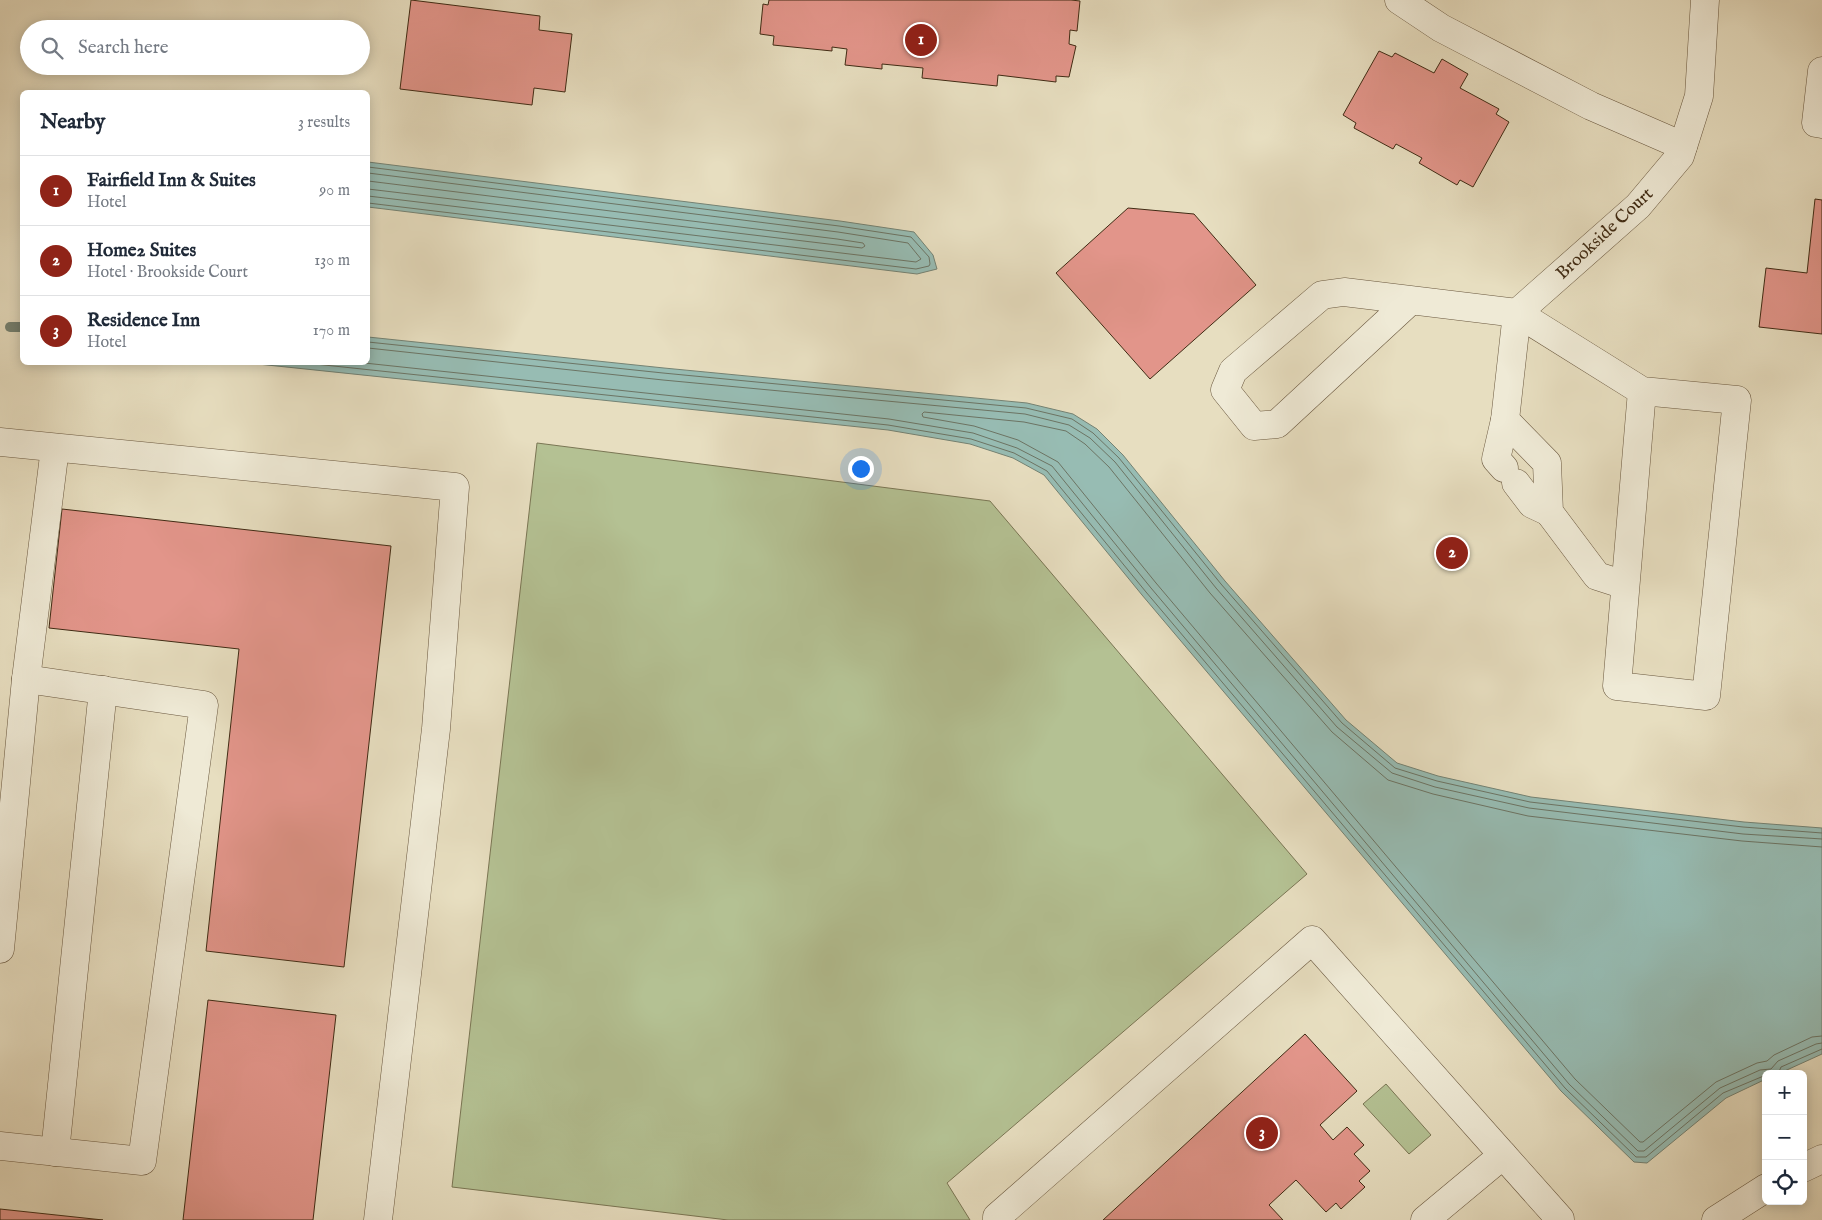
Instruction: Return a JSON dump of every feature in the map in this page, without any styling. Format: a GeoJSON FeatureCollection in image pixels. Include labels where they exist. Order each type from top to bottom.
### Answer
{"type":"FeatureCollection","features":[{"type":"Feature","properties":{"kind":"street"},"geometry":{"type":"LineString","coordinates":[[1399,0],[1442,28],[1590,106],[1683,146]]}},
{"type":"Feature","properties":{"kind":"street","name":"Brookside Court"},"geometry":{"type":"LineString","coordinates":[[1517,313],[1638,206],[1680,156],[1699,96],[1706,0]]}},
{"type":"Feature","properties":{"kind":"street"},"geometry":{"type":"LineString","coordinates":[[1822,70],[1816,123],[1822,124]]}},
{"type":"Feature","properties":{"kind":"street"},"geometry":{"type":"LineString","coordinates":[[1411,300],[1277,424],[1254,426],[1225,390],[1233,372],[1322,295],[1344,292],[1411,300],[1517,313],[1642,390],[1737,400],[1706,696],[1617,686],[1642,390]]}},
{"type":"Feature","properties":{"kind":"street"},"geometry":{"type":"LineString","coordinates":[[1517,313],[1505,420],[1496,459],[1532,504],[1549,512],[1597,576],[1625,585]]}},
{"type":"Feature","properties":{"kind":"street"},"geometry":{"type":"LineString","coordinates":[[1505,420],[1547,463],[1549,512]]}},
{"type":"Feature","properties":{"kind":"street"},"geometry":{"type":"LineString","coordinates":[[0,442],[455,487],[436,729],[378,1220]]}},
{"type":"Feature","properties":{"kind":"street"},"geometry":{"type":"LineString","coordinates":[[0,949],[26,679],[55,448]]}},
{"type":"Feature","properties":{"kind":"street"},"geometry":{"type":"LineString","coordinates":[[0,1146],[142,1161],[204,705],[26,679]]}},
{"type":"Feature","properties":{"kind":"street"},"geometry":{"type":"LineString","coordinates":[[55,1152],[104,690]]}},
{"type":"Feature","properties":{"kind":"street"},"geometry":{"type":"LineString","coordinates":[[997,1220],[997,1217],[1312,940],[1560,1220]]}},
{"type":"Feature","properties":{"kind":"street"},"geometry":{"type":"LineString","coordinates":[[1425,1220],[1503,1154]]}},
{"type":"Feature","properties":{"kind":"street"},"geometry":{"type":"LineString","coordinates":[[1807,1166],[1822,1159]]}},
{"type":"Feature","properties":{"kind":"street"},"geometry":{"type":"LineString","coordinates":[[1716,1220],[1762,1191]]}},
{"type":"Feature","properties":{"kind":"green space"},"geometry":{"type":"Polygon","coordinates":[[[537,443],[990,501],[1307,874],[947,1183],[970,1220],[728,1220],[452,1187],[537,443]]]}},
{"type":"Feature","properties":{"kind":"green space"},"geometry":{"type":"Polygon","coordinates":[[[1386,1084],[1431,1135],[1409,1154],[1363,1104],[1386,1084]]]}},
{"type":"Feature","properties":{"kind":"water"},"geometry":{"type":"Polygon","coordinates":[[[370,162],[914,232],[933,255],[937,269],[917,274],[370,207],[370,162]]]}},
{"type":"Feature","properties":{"kind":"water"},"geometry":{"type":"Polygon","coordinates":[[[370,337],[1027,403],[1073,414],[1097,429],[1123,455],[1225,581],[1346,720],[1397,763],[1438,776],[1531,797],[1744,822],[1822,828],[1822,1054],[1787,1070],[1762,1070],[1762,1081],[1726,1098],[1647,1163],[1634,1162],[1561,1091],[1142,595],[1044,475],[1013,458],[970,444],[888,430],[267,365],[370,365],[370,337]]]}},
{"type":"Feature","properties":{"kind":"building"},"geometry":{"type":"Polygon","coordinates":[[[411,0],[540,16],[539,30],[572,34],[565,92],[534,88],[532,105],[400,89],[411,0]]]}},
{"type":"Feature","properties":{"kind":"building"},"geometry":{"type":"Polygon","coordinates":[[[769,0],[1080,1],[1077,31],[1070,30],[1069,44],[1076,46],[1069,77],[1056,76],[1056,82],[998,75],[997,86],[922,78],[923,68],[882,64],[882,69],[845,65],[847,49],[832,47],[832,51],[773,45],[774,36],[760,34],[763,4],[768,5],[769,0]]]}},
{"type":"Feature","properties":{"kind":"building"},"geometry":{"type":"Polygon","coordinates":[[[1379,51],[1392,57],[1395,53],[1434,73],[1442,59],[1468,74],[1460,88],[1499,109],[1496,114],[1509,122],[1473,187],[1460,180],[1457,185],[1419,163],[1422,158],[1396,144],[1393,149],[1354,128],[1356,123],[1343,115],[1379,51]]]}},
{"type":"Feature","properties":{"kind":"building"},"geometry":{"type":"Polygon","coordinates":[[[1815,199],[1822,200],[1822,334],[1759,327],[1766,268],[1807,273],[1815,199]]]}},
{"type":"Feature","properties":{"kind":"building"},"geometry":{"type":"Polygon","coordinates":[[[1128,208],[1194,214],[1256,285],[1150,379],[1056,273],[1128,208]]]}},
{"type":"Feature","properties":{"kind":"building"},"geometry":{"type":"Polygon","coordinates":[[[62,509],[391,546],[344,967],[206,951],[239,649],[49,628],[62,509]]]}},
{"type":"Feature","properties":{"kind":"building"},"geometry":{"type":"Polygon","coordinates":[[[208,1000],[336,1015],[313,1220],[183,1220],[208,1000]]]}},
{"type":"Feature","properties":{"kind":"building"},"geometry":{"type":"Polygon","coordinates":[[[1305,1034],[1357,1091],[1320,1125],[1333,1140],[1347,1127],[1364,1145],[1354,1154],[1370,1171],[1359,1181],[1365,1187],[1341,1209],[1336,1203],[1326,1212],[1296,1180],[1269,1205],[1283,1220],[1103,1220],[1305,1034]]]}},
{"type":"Feature","properties":{"kind":"building"},"geometry":{"type":"Polygon","coordinates":[[[0,1209],[103,1220],[0,1220],[0,1209]]]}},
{"type":"Feature","properties":{"kind":"waterway"},"geometry":{"type":"LineString","coordinates":[[10,327],[20,327]]}},
{"type":"Feature","properties":{"kind":"place","name":"Fairfield Inn & Suites"},"geometry":{"type":"Point","coordinates":[921,40]}},
{"type":"Feature","properties":{"kind":"place","name":"Home2 Suites"},"geometry":{"type":"Point","coordinates":[1452,553]}},
{"type":"Feature","properties":{"kind":"place","name":"Residence Inn"},"geometry":{"type":"Point","coordinates":[1262,1133]}}]}
